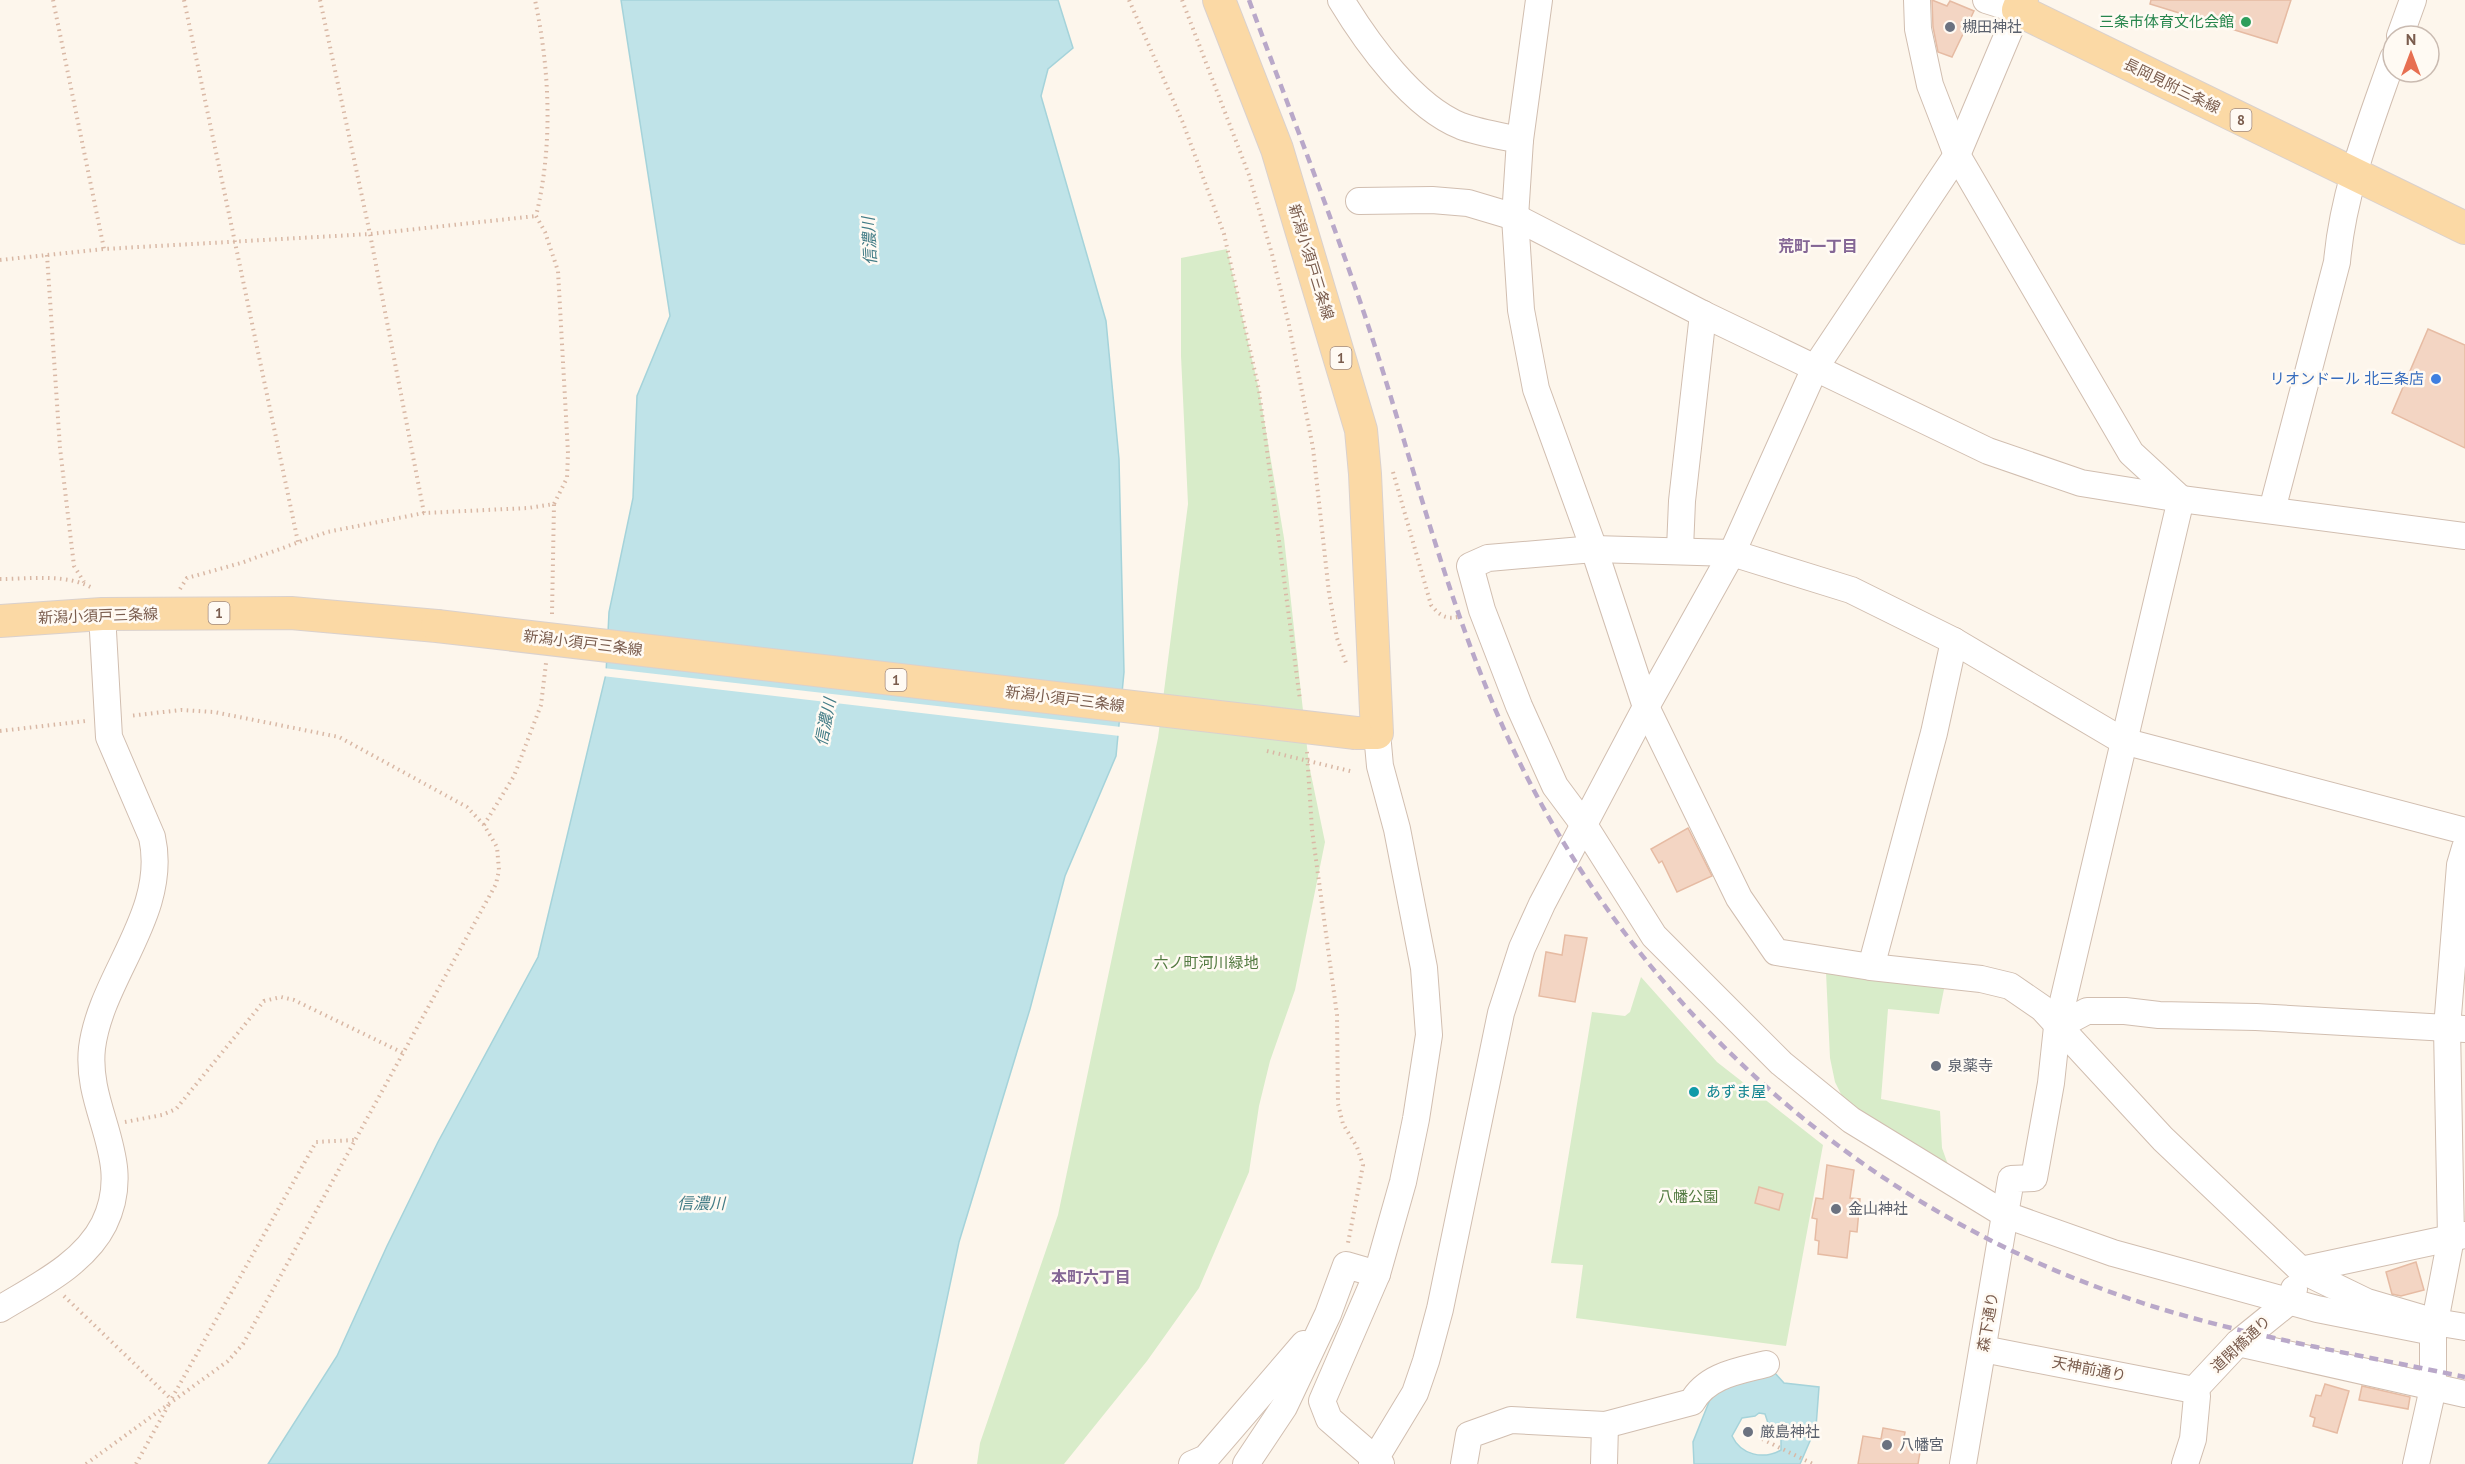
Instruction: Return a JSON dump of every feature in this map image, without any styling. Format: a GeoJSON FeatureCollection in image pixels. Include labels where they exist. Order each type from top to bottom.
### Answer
{"type":"FeatureCollection","features":[{"type":"Feature","properties":{"kind":"main road","name":"新潟小須戸三条線"},"geometry":{"type":"LineString","coordinates":[[0,621],[102,614],[291,613],[437,626],[1366,733],[1365,474],[1361,430],[1277,149],[1219,0]]}},
{"type":"Feature","properties":{"kind":"main road","name":"長岡見附三条線"},"geometry":{"type":"LineString","coordinates":[[2020,5],[2353,175],[2465,228]]}},
{"type":"Feature","properties":{"kind":"street"},"geometry":{"type":"LineString","coordinates":[[1341,0],[1357,26],[1388,64],[1410,90],[1432,108],[1460,125],[1520,140]]}},
{"type":"Feature","properties":{"kind":"street"},"geometry":{"type":"LineString","coordinates":[[1539,0],[1520,140],[1515,217],[1521,310],[1536,389],[1594,549],[1646,707],[1739,898],[1776,952],[1871,967],[1981,979],[2010,986],[2042,1008],[2057,1027],[2163,1139],[2301,1270],[2367,1302],[2434,1327]]}},
{"type":"Feature","properties":{"kind":"street"},"geometry":{"type":"LineString","coordinates":[[1917,0],[1918,29],[1930,85],[1957,155],[2131,453],[2181,500]]}},
{"type":"Feature","properties":{"kind":"street"},"geometry":{"type":"LineString","coordinates":[[1366,733],[1380,766],[1397,829],[1424,968],[1429,1035],[1403,1182],[1377,1274],[1322,1401],[1329,1419],[1376,1463],[1414,1393],[1426,1361],[1442,1299],[1501,1013],[1511,978],[1542,904],[1646,707],[1732,553],[1815,368],[1957,155],[2020,5],[1986,0]]}},
{"type":"Feature","properties":{"kind":"street"},"geometry":{"type":"LineString","coordinates":[[2404,24],[2413,0]]}},
{"type":"Feature","properties":{"kind":"street"},"geometry":{"type":"LineString","coordinates":[[2272,510],[2337,262],[2339,238],[2353,175],[2384,84]]}},
{"type":"Feature","properties":{"kind":"street"},"geometry":{"type":"LineString","coordinates":[[1359,201],[1432,200],[1468,203],[1515,217],[1703,315],[1988,451],[2081,483],[2181,500],[2465,536]]}},
{"type":"Feature","properties":{"kind":"street"},"geometry":{"type":"LineString","coordinates":[[1680,549],[1682,501],[1703,315]]}},
{"type":"Feature","properties":{"kind":"street"},"geometry":{"type":"LineString","coordinates":[[2057,1027],[2181,500]]}},
{"type":"Feature","properties":{"kind":"street"},"geometry":{"type":"LineString","coordinates":[[2465,831],[2123,741],[1954,641],[1851,590],[1732,553],[1680,549],[1594,549],[1488,558],[1470,566],[1482,610],[1519,706],[1556,786],[1584,825],[1654,936],[1782,1063],[1851,1120],[2006,1215],[2113,1253],[2290,1301],[2434,1327],[2465,1327]]}},
{"type":"Feature","properties":{"kind":"street"},"geometry":{"type":"LineString","coordinates":[[0,1309],[47,1280],[88,1249],[104,1226],[113,1204],[115,1173],[106,1125],[93,1087],[93,1045],[98,1023],[147,906],[154,874],[155,852],[152,837],[109,737],[106,719],[102,614]]}},
{"type":"Feature","properties":{"kind":"street"},"geometry":{"type":"LineString","coordinates":[[1871,967],[1934,733],[1954,641]]}},
{"type":"Feature","properties":{"kind":"street"},"geometry":{"type":"LineString","coordinates":[[2416,1464],[2433,1388],[2434,1327],[2458,1237],[2456,1028],[2460,865],[2465,848]]}},
{"type":"Feature","properties":{"kind":"street"},"geometry":{"type":"LineString","coordinates":[[2057,1027],[2087,1011],[2125,1011],[2159,1015],[2256,1017],[2456,1028]]}},
{"type":"Feature","properties":{"kind":"street","name":"森下通り"},"geometry":{"type":"LineString","coordinates":[[1963,1464],[2011,1179],[2034,1178],[2051,1083],[2057,1027]]}},
{"type":"Feature","properties":{"kind":"street"},"geometry":{"type":"LineString","coordinates":[[2301,1270],[2458,1237]]}},
{"type":"Feature","properties":{"kind":"street"},"geometry":{"type":"LineString","coordinates":[[1246,1464],[1284,1407],[1328,1314],[1346,1265],[1377,1274]]}},
{"type":"Feature","properties":{"kind":"street"},"geometry":{"type":"LineString","coordinates":[[2290,1301],[2301,1270]]}},
{"type":"Feature","properties":{"kind":"street","name":"道閑橋通り"},"geometry":{"type":"LineString","coordinates":[[2194,1390],[2238,1343],[2290,1301]]}},
{"type":"Feature","properties":{"kind":"street"},"geometry":{"type":"LineString","coordinates":[[1192,1464],[1206,1458],[1328,1314]]}},
{"type":"Feature","properties":{"kind":"street"},"geometry":{"type":"LineString","coordinates":[[2238,1343],[2465,1394]]}},
{"type":"Feature","properties":{"kind":"street","name":"天神前通り"},"geometry":{"type":"LineString","coordinates":[[1983,1349],[2194,1390]]}},
{"type":"Feature","properties":{"kind":"street"},"geometry":{"type":"LineString","coordinates":[[1464,1464],[1469,1435],[1511,1420],[1605,1425],[1692,1402],[1699,1389],[1722,1376],[1766,1364]]}},
{"type":"Feature","properties":{"kind":"street"},"geometry":{"type":"LineString","coordinates":[[2185,1464],[2193,1439],[2197,1396],[2194,1390]]}},
{"type":"Feature","properties":{"kind":"street"},"geometry":{"type":"LineString","coordinates":[[1604,1464],[1605,1425]]}},
{"type":"Feature","properties":{"kind":"path"},"geometry":{"type":"LineString","coordinates":[[53,0],[104,249]]}},
{"type":"Feature","properties":{"kind":"path"},"geometry":{"type":"LineString","coordinates":[[184,0],[298,542]]}},
{"type":"Feature","properties":{"kind":"path"},"geometry":{"type":"LineString","coordinates":[[320,0],[370,234],[424,513]]}},
{"type":"Feature","properties":{"kind":"path"},"geometry":{"type":"LineString","coordinates":[[535,0],[542,32],[548,126],[545,178],[536,216],[545,231],[558,271],[568,453],[567,478],[554,504],[554,602],[551,625]]}},
{"type":"Feature","properties":{"kind":"path"},"geometry":{"type":"LineString","coordinates":[[1129,0],[1183,123],[1224,234],[1259,390],[1301,707]]}},
{"type":"Feature","properties":{"kind":"path"},"geometry":{"type":"LineString","coordinates":[[1182,0],[1249,175],[1272,254],[1289,325],[1313,448],[1329,593],[1337,638],[1347,664]]}},
{"type":"Feature","properties":{"kind":"path"},"geometry":{"type":"LineString","coordinates":[[0,260],[104,249],[370,234],[536,216]]}},
{"type":"Feature","properties":{"kind":"path"},"geometry":{"type":"LineString","coordinates":[[47,255],[60,448],[74,566],[84,582],[96,590],[102,614]]}},
{"type":"Feature","properties":{"kind":"path"},"geometry":{"type":"LineString","coordinates":[[1391,468],[1431,605],[1440,616],[1450,620],[1482,610]]}},
{"type":"Feature","properties":{"kind":"path"},"geometry":{"type":"LineString","coordinates":[[165,613],[187,578],[241,563],[327,532],[424,513],[528,508],[554,504]]}},
{"type":"Feature","properties":{"kind":"path"},"geometry":{"type":"LineString","coordinates":[[0,579],[84,582]]}},
{"type":"Feature","properties":{"kind":"path"},"geometry":{"type":"LineString","coordinates":[[484,825],[514,776],[537,715],[547,659]]}},
{"type":"Feature","properties":{"kind":"path"},"geometry":{"type":"LineString","coordinates":[[0,731],[181,710],[214,712],[339,737],[467,807],[484,825],[497,847],[499,870],[496,884],[243,1344],[228,1361],[171,1400],[150,1420],[86,1464]]}},
{"type":"Feature","properties":{"kind":"path"},"geometry":{"type":"LineString","coordinates":[[1306,742],[1312,830],[1337,1015],[1338,1104],[1343,1124],[1357,1147],[1363,1165],[1346,1265]]}},
{"type":"Feature","properties":{"kind":"path"},"geometry":{"type":"LineString","coordinates":[[106,1125],[162,1115],[176,1108],[264,1001],[271,998],[294,1000],[403,1053]]}},
{"type":"Feature","properties":{"kind":"path"},"geometry":{"type":"LineString","coordinates":[[136,1464],[316,1142],[354,1140]]}},
{"type":"Feature","properties":{"kind":"path"},"geometry":{"type":"LineString","coordinates":[[47,1280],[171,1400]]}},
{"type":"Feature","properties":{"kind":"path"},"geometry":{"type":"LineString","coordinates":[[1762,1439],[1813,1464]]}},
{"type":"Feature","properties":{"kind":"green space","name":"六ノ町河川緑地"},"geometry":{"type":"Polygon","coordinates":[[[1227,249],[1259,390],[1284,538],[1309,765],[1325,842],[1295,990],[1270,1061],[1259,1106],[1249,1172],[1199,1288],[1147,1361],[1064,1464],[977,1464],[980,1443],[1058,1215],[1158,738],[1188,504],[1181,356],[1181,258],[1227,249]]]}},
{"type":"Feature","properties":{"kind":"green space"},"geometry":{"type":"Polygon","coordinates":[[[1826,972],[1945,984],[1939,1014],[1888,1009],[1881,1099],[1940,1111],[1942,1148],[1951,1173],[1847,1106],[1835,1082],[1830,1058],[1826,972]]]}},
{"type":"Feature","properties":{"kind":"green space","name":"八幡公園"},"geometry":{"type":"Polygon","coordinates":[[[1641,977],[1717,1062],[1823,1145],[1786,1346],[1576,1318],[1583,1265],[1551,1263],[1592,1012],[1625,1016],[1630,1012],[1641,977]]]}},
{"type":"Feature","properties":{"kind":"water","name":"信濃川"},"geometry":{"type":"Polygon","coordinates":[[[621,0],[1058,0],[1073,48],[1048,69],[1041,96],[1106,321],[1119,459],[1124,672],[1116,756],[1065,876],[1030,1009],[959,1242],[912,1464],[268,1464],[337,1356],[438,1142],[538,957],[606,674],[609,612],[633,498],[637,396],[670,316],[621,0]]]}},
{"type":"Feature","properties":{"kind":"water"},"geometry":{"type":"Polygon","coordinates":[[[1774,1372],[1784,1383],[1819,1387],[1816,1427],[1800,1464],[1694,1464],[1693,1442],[1713,1392],[1774,1372]],[[1759,1413],[1742,1418],[1732,1436],[1741,1448],[1753,1454],[1767,1455],[1781,1450],[1781,1439],[1770,1429],[1765,1414],[1759,1413]]]}},
{"type":"Feature","properties":{"kind":"pier"},"geometry":{"type":"Polygon","coordinates":[[[603,668],[1121,727],[1120,736],[602,676],[603,668]]]}},
{"type":"Feature","properties":{"kind":"building","name":"槻田神社"},"geometry":{"type":"Polygon","coordinates":[[[1932,0],[1947,6],[1950,1],[1974,11],[1952,57],[1938,52],[1933,27],[1932,0]]]}},
{"type":"Feature","properties":{"kind":"building","name":"三条市体育文化会館"},"geometry":{"type":"Polygon","coordinates":[[[2151,0],[2291,0],[2277,43],[2150,4],[2151,0]]]}},
{"type":"Feature","properties":{"kind":"building","name":"リオンドール 北三条店"},"geometry":{"type":"Polygon","coordinates":[[[2428,329],[2465,345],[2465,448],[2392,413],[2428,329]]]}},
{"type":"Feature","properties":{"kind":"building"},"geometry":{"type":"Polygon","coordinates":[[[1688,828],[1712,876],[1677,892],[1662,861],[1659,863],[1651,849],[1688,828]]]}},
{"type":"Feature","properties":{"kind":"building"},"geometry":{"type":"Polygon","coordinates":[[[1565,935],[1587,938],[1575,1002],[1539,996],[1546,952],[1562,955],[1565,935]]]}},
{"type":"Feature","properties":{"kind":"building","name":"金山神社"},"geometry":{"type":"Polygon","coordinates":[[[1827,1165],[1854,1170],[1850,1198],[1860,1199],[1857,1232],[1850,1231],[1847,1258],[1818,1254],[1819,1241],[1815,1240],[1817,1219],[1812,1218],[1816,1198],[1823,1199],[1827,1165]]]}},
{"type":"Feature","properties":{"kind":"building"},"geometry":{"type":"Polygon","coordinates":[[[1759,1187],[1783,1194],[1779,1210],[1755,1203],[1759,1187]]]}},
{"type":"Feature","properties":{"kind":"building"},"geometry":{"type":"Polygon","coordinates":[[[2416,1262],[2424,1290],[2401,1296],[2392,1294],[2386,1272],[2416,1262]]]}},
{"type":"Feature","properties":{"kind":"building"},"geometry":{"type":"Polygon","coordinates":[[[2325,1384],[2349,1391],[2337,1433],[2313,1426],[2315,1418],[2310,1416],[2316,1395],[2321,1396],[2325,1384]]]}},
{"type":"Feature","properties":{"kind":"building"},"geometry":{"type":"Polygon","coordinates":[[[2362,1386],[2410,1397],[2408,1409],[2359,1400],[2362,1386]]]}},
{"type":"Feature","properties":{"kind":"building","name":"八幡宮"},"geometry":{"type":"Polygon","coordinates":[[[1883,1428],[1905,1432],[1903,1443],[1921,1446],[1918,1464],[1858,1464],[1863,1436],[1881,1439],[1883,1428]]]}},
{"type":"Feature","properties":{"kind":"railway"},"geometry":{"type":"LineString","coordinates":[[1249,0],[1366,319],[1452,593],[1492,701],[1515,753],[1563,842],[1620,926],[1684,1005],[1755,1076],[1832,1141],[1915,1198],[2004,1247],[2097,1287],[2187,1316],[2279,1339],[2465,1377]]}},
{"type":"Feature","properties":{"kind":"place","name":"三条市体育文化会館"},"geometry":{"type":"Point","coordinates":[2246,22]}},
{"type":"Feature","properties":{"kind":"place","name":"槻田神社"},"geometry":{"type":"Point","coordinates":[1950,27]}},
{"type":"Feature","properties":{"kind":"place","name":"リオンドール 北三条店"},"geometry":{"type":"Point","coordinates":[2436,379]}},
{"type":"Feature","properties":{"kind":"place","name":"泉薬寺"},"geometry":{"type":"Point","coordinates":[1936,1066]}},
{"type":"Feature","properties":{"kind":"place","name":"あずま屋"},"geometry":{"type":"Point","coordinates":[1694,1092]}},
{"type":"Feature","properties":{"kind":"place","name":"金山神社"},"geometry":{"type":"Point","coordinates":[1836,1209]}},
{"type":"Feature","properties":{"kind":"place","name":"厳島神社"},"geometry":{"type":"Point","coordinates":[1748,1432]}},
{"type":"Feature","properties":{"kind":"place","name":"八幡宮"},"geometry":{"type":"Point","coordinates":[1887,1445]}},
{"type":"Feature","properties":{"kind":"district","name":"荒町一丁目"},"geometry":{"type":"Point","coordinates":[1818,246]}},
{"type":"Feature","properties":{"kind":"district","name":"本町六丁目"},"geometry":{"type":"Point","coordinates":[1091,1277]}}]}
